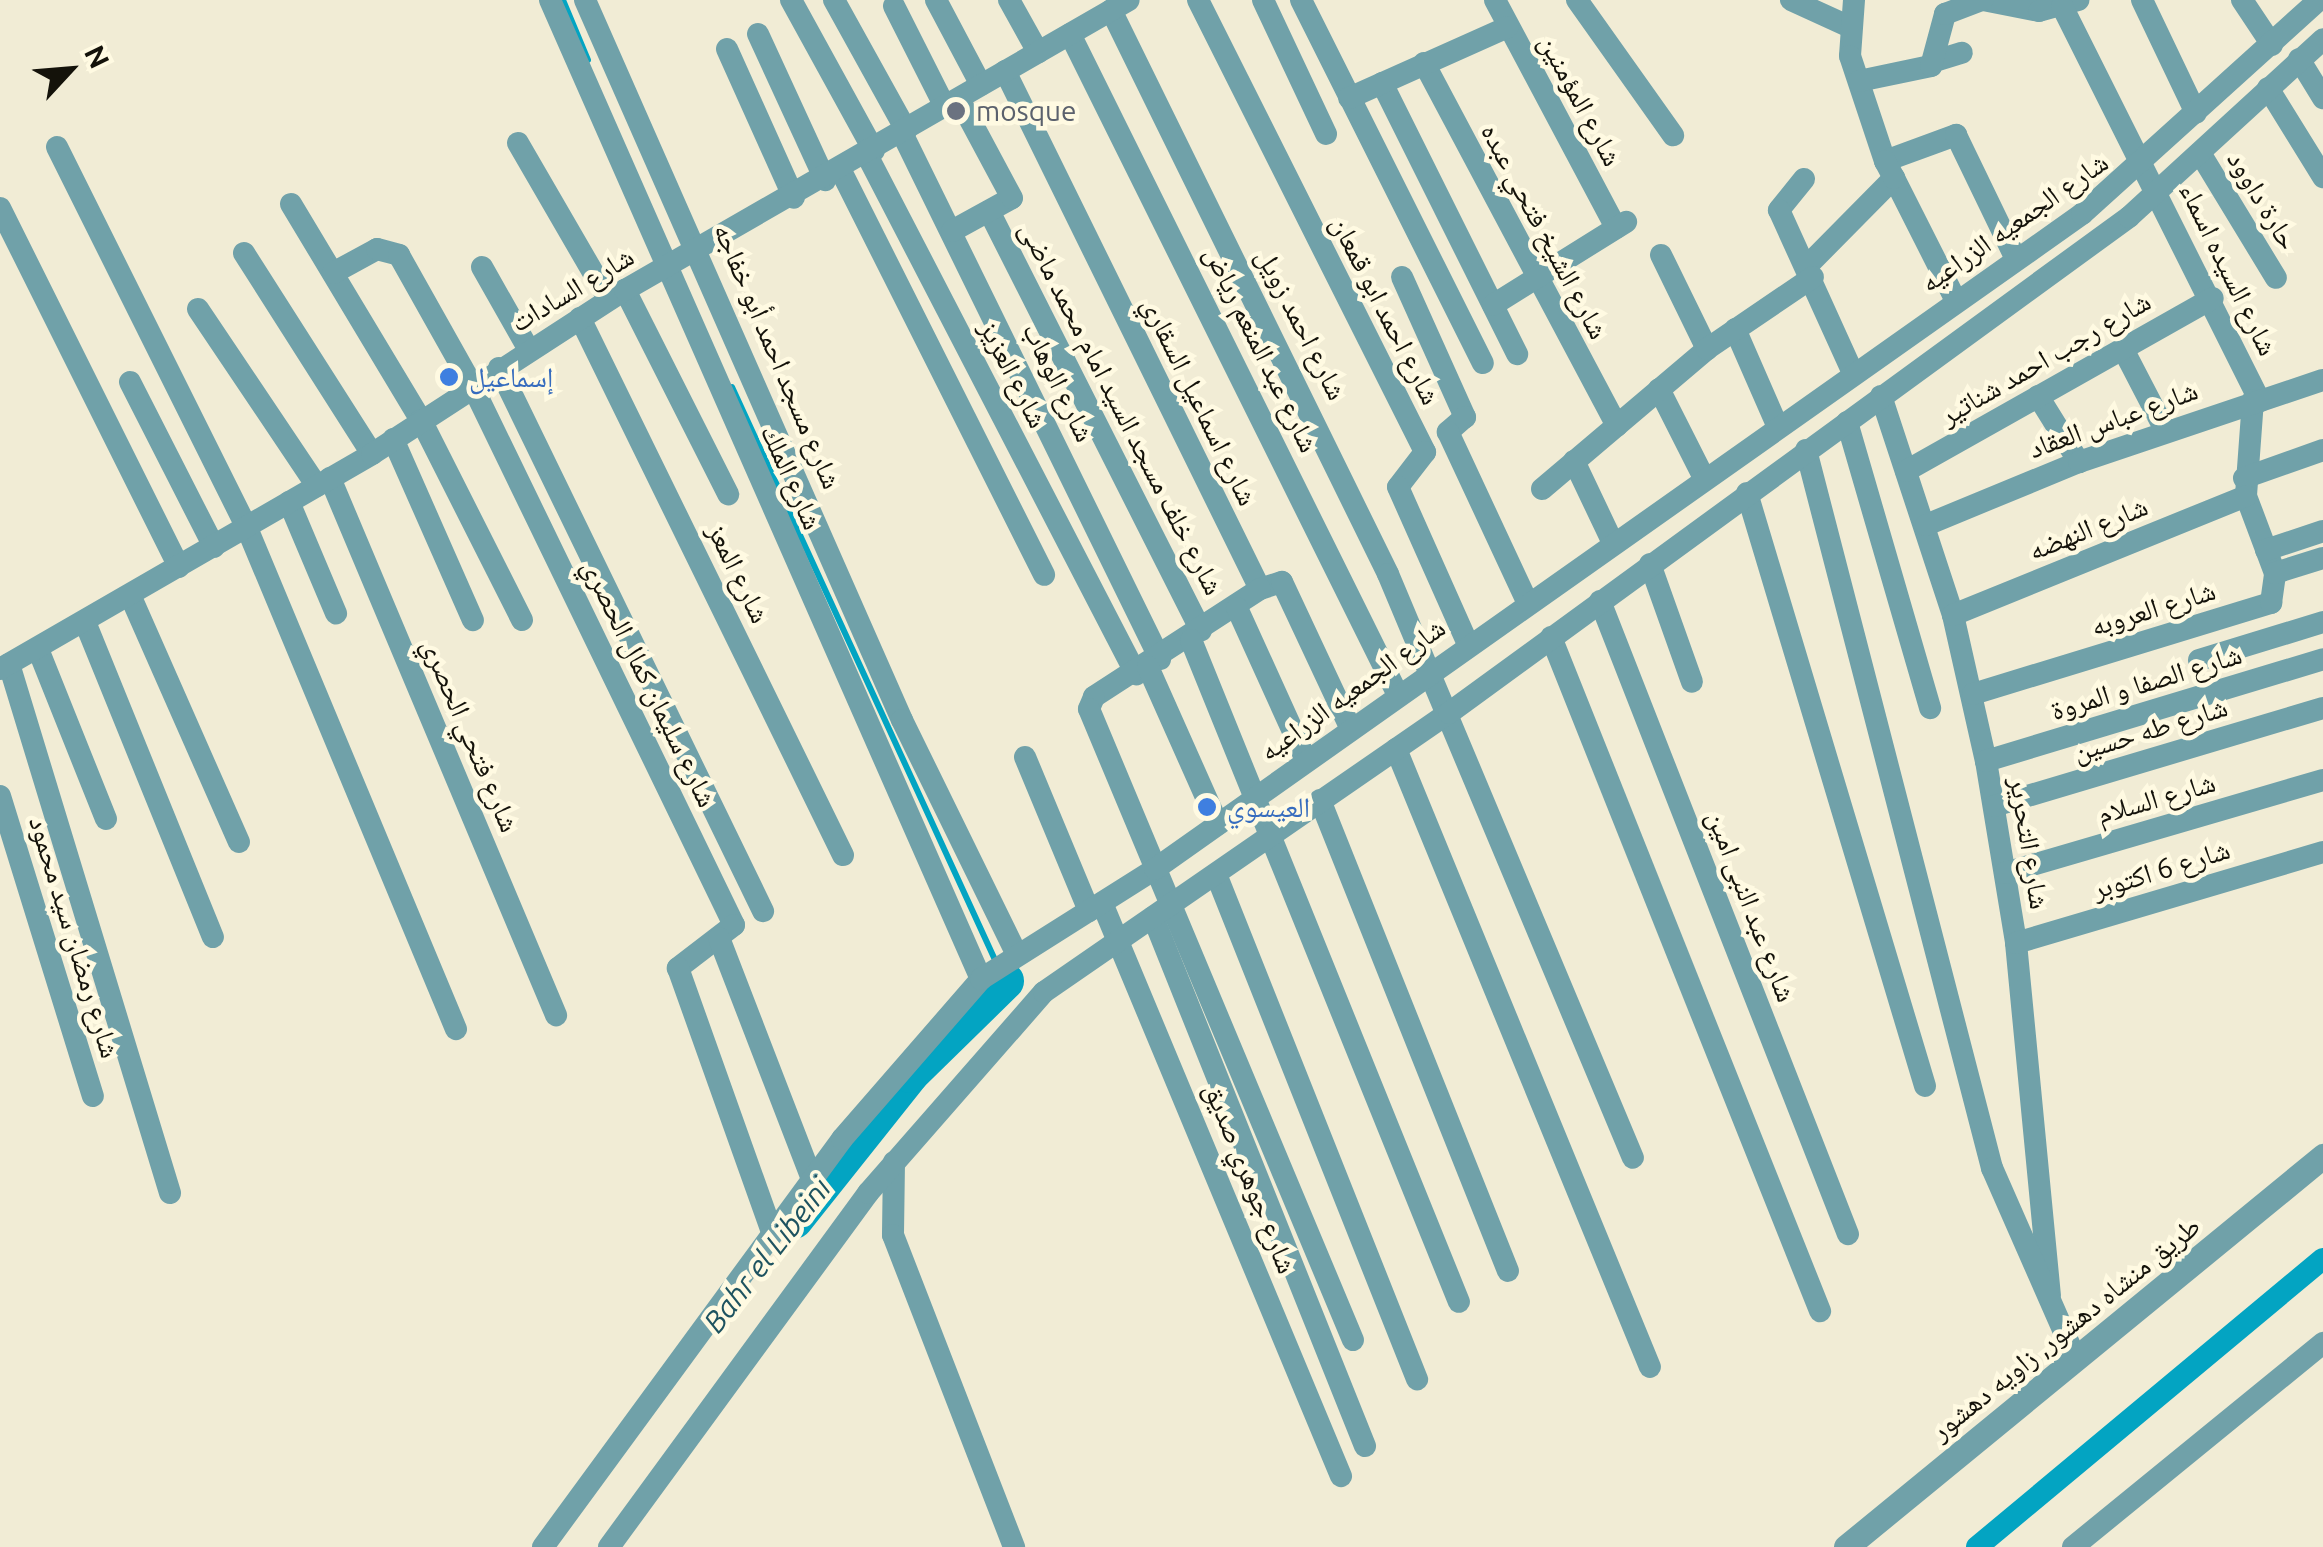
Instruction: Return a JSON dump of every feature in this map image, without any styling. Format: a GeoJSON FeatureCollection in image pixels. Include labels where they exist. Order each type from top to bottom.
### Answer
{"type":"FeatureCollection","features":[{"type":"Feature","properties":{"kind":"street","name":"شارع الملك"},"geometry":{"type":"LineString","coordinates":[[550,0],[981,978]]}},
{"type":"Feature","properties":{"kind":"street","name":"شارع مسجد احمد أبو خفاجه"},"geometry":{"type":"LineString","coordinates":[[585,0],[902,720],[1016,954]]}},
{"type":"Feature","properties":{"kind":"street","name":"شارع العزيز"},"geometry":{"type":"LineString","coordinates":[[792,0],[870,153],[1148,666],[1218,824]]}},
{"type":"Feature","properties":{"kind":"street","name":"شارع الوهاب"},"geometry":{"type":"LineString","coordinates":[[834,0],[952,231],[1148,666]]}},
{"type":"Feature","properties":{"kind":"street"},"geometry":{"type":"LineString","coordinates":[[936,0],[980,85]]}},
{"type":"Feature","properties":{"kind":"street"},"geometry":{"type":"LineString","coordinates":[[1009,0],[1038,52]]}},
{"type":"Feature","properties":{"kind":"street","name":"شارع احمد ابو قمعان"},"geometry":{"type":"LineString","coordinates":[[1198,0],[1426,452],[1398,487],[1467,642]]}},
{"type":"Feature","properties":{"kind":"street"},"geometry":{"type":"LineString","coordinates":[[1262,0],[1326,134]]}},
{"type":"Feature","properties":{"kind":"street"},"geometry":{"type":"LineString","coordinates":[[1302,0],[1483,364]]}},
{"type":"Feature","properties":{"kind":"street","name":"شارع المؤمنين"},"geometry":{"type":"LineString","coordinates":[[1495,0],[1622,224],[1536,278]]}},
{"type":"Feature","properties":{"kind":"street"},"geometry":{"type":"LineString","coordinates":[[1576,0],[1673,135]]}},
{"type":"Feature","properties":{"kind":"street"},"geometry":{"type":"LineString","coordinates":[[1791,0],[1850,27]]}},
{"type":"Feature","properties":{"kind":"street"},"geometry":{"type":"LineString","coordinates":[[1854,0],[1850,27],[1859,82],[1890,170],[1956,301]]}},
{"type":"Feature","properties":{"kind":"street"},"geometry":{"type":"LineString","coordinates":[[1935,61],[1936,25],[1976,0],[2070,3]]}},
{"type":"Feature","properties":{"kind":"street"},"geometry":{"type":"LineString","coordinates":[[2242,0],[2272,44]]}},
{"type":"Feature","properties":{"kind":"street","name":"شارع الجمعيه الزراعيه"},"geometry":{"type":"LineString","coordinates":[[544,1547],[812,1179],[981,978],[1155,869],[1526,598],[2016,259],[2145,164],[2319,0]]}},
{"type":"Feature","properties":{"kind":"street","name":"شارع السيده اسماء"},"geometry":{"type":"LineString","coordinates":[[2070,3],[2158,194],[2212,298],[2256,401]]}},
{"type":"Feature","properties":{"kind":"street"},"geometry":{"type":"LineString","coordinates":[[2148,3],[2196,113]]}},
{"type":"Feature","properties":{"kind":"street","name":"شارع السادات"},"geometry":{"type":"LineString","coordinates":[[4,666],[248,528],[372,454],[472,385],[617,295],[794,198],[1070,34],[1112,5]]}},
{"type":"Feature","properties":{"kind":"street","name":"شارع احمد زويل"},"geometry":{"type":"LineString","coordinates":[[1112,5],[1326,438],[1448,713],[1633,1158]]}},
{"type":"Feature","properties":{"kind":"street"},"geometry":{"type":"LineString","coordinates":[[894,6],[1012,198],[952,231]]}},
{"type":"Feature","properties":{"kind":"street"},"geometry":{"type":"LineString","coordinates":[[1348,98],[1508,27]]}},
{"type":"Feature","properties":{"kind":"street"},"geometry":{"type":"LineString","coordinates":[[758,34],[1044,575]]}},
{"type":"Feature","properties":{"kind":"street","name":"شارع عبد المنعم رياض"},"geometry":{"type":"LineString","coordinates":[[1070,34],[1398,693]]}},
{"type":"Feature","properties":{"kind":"street"},"geometry":{"type":"LineString","coordinates":[[609,1547],[894,1162],[1062,978],[1448,713],[2158,194],[2323,39]]}},
{"type":"Feature","properties":{"kind":"street"},"geometry":{"type":"LineString","coordinates":[[727,50],[794,198]]}},
{"type":"Feature","properties":{"kind":"street"},"geometry":{"type":"LineString","coordinates":[[1859,82],[1962,53]]}},
{"type":"Feature","properties":{"kind":"street"},"geometry":{"type":"LineString","coordinates":[[2299,59],[2323,98]]}},
{"type":"Feature","properties":{"kind":"street","name":"شارع الشيخ فتحي عبده"},"geometry":{"type":"LineString","coordinates":[[1424,64],[1616,426]]}},
{"type":"Feature","properties":{"kind":"street","name":"شارع اسماعيل السقاري"},"geometry":{"type":"LineString","coordinates":[[1005,71],[1260,589]]}},
{"type":"Feature","properties":{"kind":"street"},"geometry":{"type":"LineString","coordinates":[[1382,83],[1518,354]]}},
{"type":"Feature","properties":{"kind":"street"},"geometry":{"type":"LineString","coordinates":[[2268,88],[2323,176]]}},
{"type":"Feature","properties":{"kind":"street"},"geometry":{"type":"LineString","coordinates":[[1542,489],[1708,349],[1810,272],[1890,170],[1956,135],[2016,259]]}},
{"type":"Feature","properties":{"kind":"street"},"geometry":{"type":"LineString","coordinates":[[518,144],[617,295],[728,494]]}},
{"type":"Feature","properties":{"kind":"street"},"geometry":{"type":"LineString","coordinates":[[57,147],[248,528],[456,1029]]}},
{"type":"Feature","properties":{"kind":"street","name":"حارة داوود"},"geometry":{"type":"LineString","coordinates":[[2200,154],[2276,278]]}},
{"type":"Feature","properties":{"kind":"street"},"geometry":{"type":"LineString","coordinates":[[1804,178],[1779,206],[1853,373]]}},
{"type":"Feature","properties":{"kind":"street"},"geometry":{"type":"LineString","coordinates":[[291,204],[421,420],[522,620]]}},
{"type":"Feature","properties":{"kind":"street"},"geometry":{"type":"LineString","coordinates":[[0,208],[179,567]]}},
{"type":"Feature","properties":{"kind":"street","name":"شارع خلف مسجد السيد امام محمد ماضى"},"geometry":{"type":"LineString","coordinates":[[989,212],[1196,636],[1459,1302]]}},
{"type":"Feature","properties":{"kind":"street"},"geometry":{"type":"LineString","coordinates":[[332,273],[377,249],[399,254],[472,385]]}},
{"type":"Feature","properties":{"kind":"street"},"geometry":{"type":"LineString","coordinates":[[244,253],[372,454]]}},
{"type":"Feature","properties":{"kind":"street"},"geometry":{"type":"LineString","coordinates":[[1660,254],[1708,349]]}},
{"type":"Feature","properties":{"kind":"street"},"geometry":{"type":"LineString","coordinates":[[482,267],[529,350]]}},
{"type":"Feature","properties":{"kind":"street"},"geometry":{"type":"LineString","coordinates":[[1402,278],[1465,416],[1448,432],[1526,598]]}},
{"type":"Feature","properties":{"kind":"street"},"geometry":{"type":"LineString","coordinates":[[1493,305],[1536,278]]}},
{"type":"Feature","properties":{"kind":"street","name":"شارع رجب احمد شناتير"},"geometry":{"type":"LineString","coordinates":[[1906,470],[2212,298]]}},
{"type":"Feature","properties":{"kind":"street","name":"شارع فتحي الحصري"},"geometry":{"type":"LineString","coordinates":[[198,308],[324,482],[556,1015]]}},
{"type":"Feature","properties":{"kind":"street","name":"شارع المعز"},"geometry":{"type":"LineString","coordinates":[[580,318],[843,856]]}},
{"type":"Feature","properties":{"kind":"street"},"geometry":{"type":"LineString","coordinates":[[1735,329],[1777,424]]}},
{"type":"Feature","properties":{"kind":"street"},"geometry":{"type":"LineString","coordinates":[[2123,349],[2165,430]]}},
{"type":"Feature","properties":{"kind":"street"},"geometry":{"type":"LineString","coordinates":[[499,368],[763,911]]}},
{"type":"Feature","properties":{"kind":"street","name":"شارع عباس العقاد"},"geometry":{"type":"LineString","coordinates":[[1926,525],[2165,430],[2323,380]]}},
{"type":"Feature","properties":{"kind":"street"},"geometry":{"type":"LineString","coordinates":[[130,382],[214,546]]}},
{"type":"Feature","properties":{"kind":"street","name":"شارع سليمان كمال الحصري"},"geometry":{"type":"LineString","coordinates":[[472,385],[734,925],[720,938]]}},
{"type":"Feature","properties":{"kind":"street"},"geometry":{"type":"LineString","coordinates":[[1659,389],[1702,476]]}},
{"type":"Feature","properties":{"kind":"street","name":"شارع التحرير"},"geometry":{"type":"LineString","coordinates":[[1881,396],[1953,615],[1986,761],[2016,944],[2052,1314]]}},
{"type":"Feature","properties":{"kind":"street"},"geometry":{"type":"LineString","coordinates":[[2038,396],[2079,462]]}},
{"type":"Feature","properties":{"kind":"street"},"geometry":{"type":"LineString","coordinates":[[2256,401],[2245,487],[2266,550],[2276,573],[2323,558]]}},
{"type":"Feature","properties":{"kind":"street"},"geometry":{"type":"LineString","coordinates":[[1847,422],[1930,708]]}},
{"type":"Feature","properties":{"kind":"street"},"geometry":{"type":"LineString","coordinates":[[393,439],[473,620]]}},
{"type":"Feature","properties":{"kind":"street"},"geometry":{"type":"LineString","coordinates":[[1806,450],[1992,1168],[2052,1314],[2075,1357]]}},
{"type":"Feature","properties":{"kind":"street","name":"شارع النهضه"},"geometry":{"type":"LineString","coordinates":[[1953,615],[2323,450]]}},
{"type":"Feature","properties":{"kind":"street"},"geometry":{"type":"LineString","coordinates":[[1574,462],[1612,541]]}},
{"type":"Feature","properties":{"kind":"street"},"geometry":{"type":"LineString","coordinates":[[1747,493],[1925,1086]]}},
{"type":"Feature","properties":{"kind":"street"},"geometry":{"type":"LineString","coordinates":[[289,502],[336,614]]}},
{"type":"Feature","properties":{"kind":"street"},"geometry":{"type":"LineString","coordinates":[[2266,550],[2323,531]]}},
{"type":"Feature","properties":{"kind":"street"},"geometry":{"type":"LineString","coordinates":[[1650,564],[1692,682]]}},
{"type":"Feature","properties":{"kind":"street","name":"شارع العروبه"},"geometry":{"type":"LineString","coordinates":[[1973,694],[2271,603],[2276,573]]}},
{"type":"Feature","properties":{"kind":"street"},"geometry":{"type":"LineString","coordinates":[[1350,727],[1282,582],[1260,589],[1089,709],[1155,869],[1162,911],[1365,1446]]}},
{"type":"Feature","properties":{"kind":"street"},"geometry":{"type":"LineString","coordinates":[[130,595],[239,842]]}},
{"type":"Feature","properties":{"kind":"street","name":"شارع عبد النبى امين"},"geometry":{"type":"LineString","coordinates":[[1600,600],[1848,1234]]}},
{"type":"Feature","properties":{"kind":"street"},"geometry":{"type":"LineString","coordinates":[[1237,608],[1306,760]]}},
{"type":"Feature","properties":{"kind":"street"},"geometry":{"type":"LineString","coordinates":[[85,622],[213,938]]}},
{"type":"Feature","properties":{"kind":"street"},"geometry":{"type":"LineString","coordinates":[[2200,660],[2323,622]]}},
{"type":"Feature","properties":{"kind":"street"},"geometry":{"type":"LineString","coordinates":[[1551,637],[1820,1310]]}},
{"type":"Feature","properties":{"kind":"street"},"geometry":{"type":"LineString","coordinates":[[38,649],[106,819]]}},
{"type":"Feature","properties":{"kind":"street","name":"شارع الصفا و المروة"},"geometry":{"type":"LineString","coordinates":[[1986,761],[2323,660]]}},
{"type":"Feature","properties":{"kind":"street"},"geometry":{"type":"LineString","coordinates":[[4,666],[170,1193]]}},
{"type":"Feature","properties":{"kind":"street","name":"شارع طه حسين"},"geometry":{"type":"LineString","coordinates":[[1994,806],[2323,708]]}},
{"type":"Feature","properties":{"kind":"street"},"geometry":{"type":"LineString","coordinates":[[1396,749],[1650,1368]]}},
{"type":"Feature","properties":{"kind":"street","name":"شارع جوهري صديق"},"geometry":{"type":"LineString","coordinates":[[1026,757],[1096,907],[1121,940],[1341,1476]]}},
{"type":"Feature","properties":{"kind":"street","name":"شارع السلام"},"geometry":{"type":"LineString","coordinates":[[2006,873],[2323,780]]}},
{"type":"Feature","properties":{"kind":"street","name":"شارع رمضان سيد محمود"},"geometry":{"type":"LineString","coordinates":[[0,796],[93,1096]]}},
{"type":"Feature","properties":{"kind":"street"},"geometry":{"type":"LineString","coordinates":[[1320,800],[1508,1271]]}},
{"type":"Feature","properties":{"kind":"street","name":"شارع 6 اكتوبر"},"geometry":{"type":"LineString","coordinates":[[2016,944],[2323,852]]}},
{"type":"Feature","properties":{"kind":"street"},"geometry":{"type":"LineString","coordinates":[[1216,874],[1417,1379]]}},
{"type":"Feature","properties":{"kind":"street"},"geometry":{"type":"LineString","coordinates":[[1162,911],[1353,1340]]}},
{"type":"Feature","properties":{"kind":"street"},"geometry":{"type":"LineString","coordinates":[[772,1232],[678,962],[720,938],[812,1179]]}},
{"type":"Feature","properties":{"kind":"street"},"geometry":{"type":"LineString","coordinates":[[1038,940],[1062,978]]}},
{"type":"Feature","properties":{"kind":"street","name":"طريق منشاه دهشور, زاويه دهشور"},"geometry":{"type":"LineString","coordinates":[[1846,1547],[2323,1156]]}},
{"type":"Feature","properties":{"kind":"street"},"geometry":{"type":"LineString","coordinates":[[894,1162],[892,1234],[1014,1547]]}},
{"type":"Feature","properties":{"kind":"street"},"geometry":{"type":"LineString","coordinates":[[2073,1547],[2323,1343]]}},
{"type":"Feature","properties":{"kind":"waterway"},"geometry":{"type":"LineString","coordinates":[[563,0],[588,60]]}},
{"type":"Feature","properties":{"kind":"waterway"},"geometry":{"type":"LineString","coordinates":[[732,387],[996,962]]}},
{"type":"Feature","properties":{"kind":"waterway","name":"Bahr el Libeini"},"geometry":{"type":"LineString","coordinates":[[794,1220],[910,1074],[1005,981]]}},
{"type":"Feature","properties":{"kind":"waterway"},"geometry":{"type":"LineString","coordinates":[[1977,1547],[2323,1259]]}},
{"type":"Feature","properties":{"kind":"place","name":"mosque"},"geometry":{"type":"Point","coordinates":[956,111]}},
{"type":"Feature","properties":{"kind":"place","name":"إسماعيل"},"geometry":{"type":"Point","coordinates":[449,377]}},
{"type":"Feature","properties":{"kind":"place","name":"العيسوي"},"geometry":{"type":"Point","coordinates":[1207,807]}}]}
